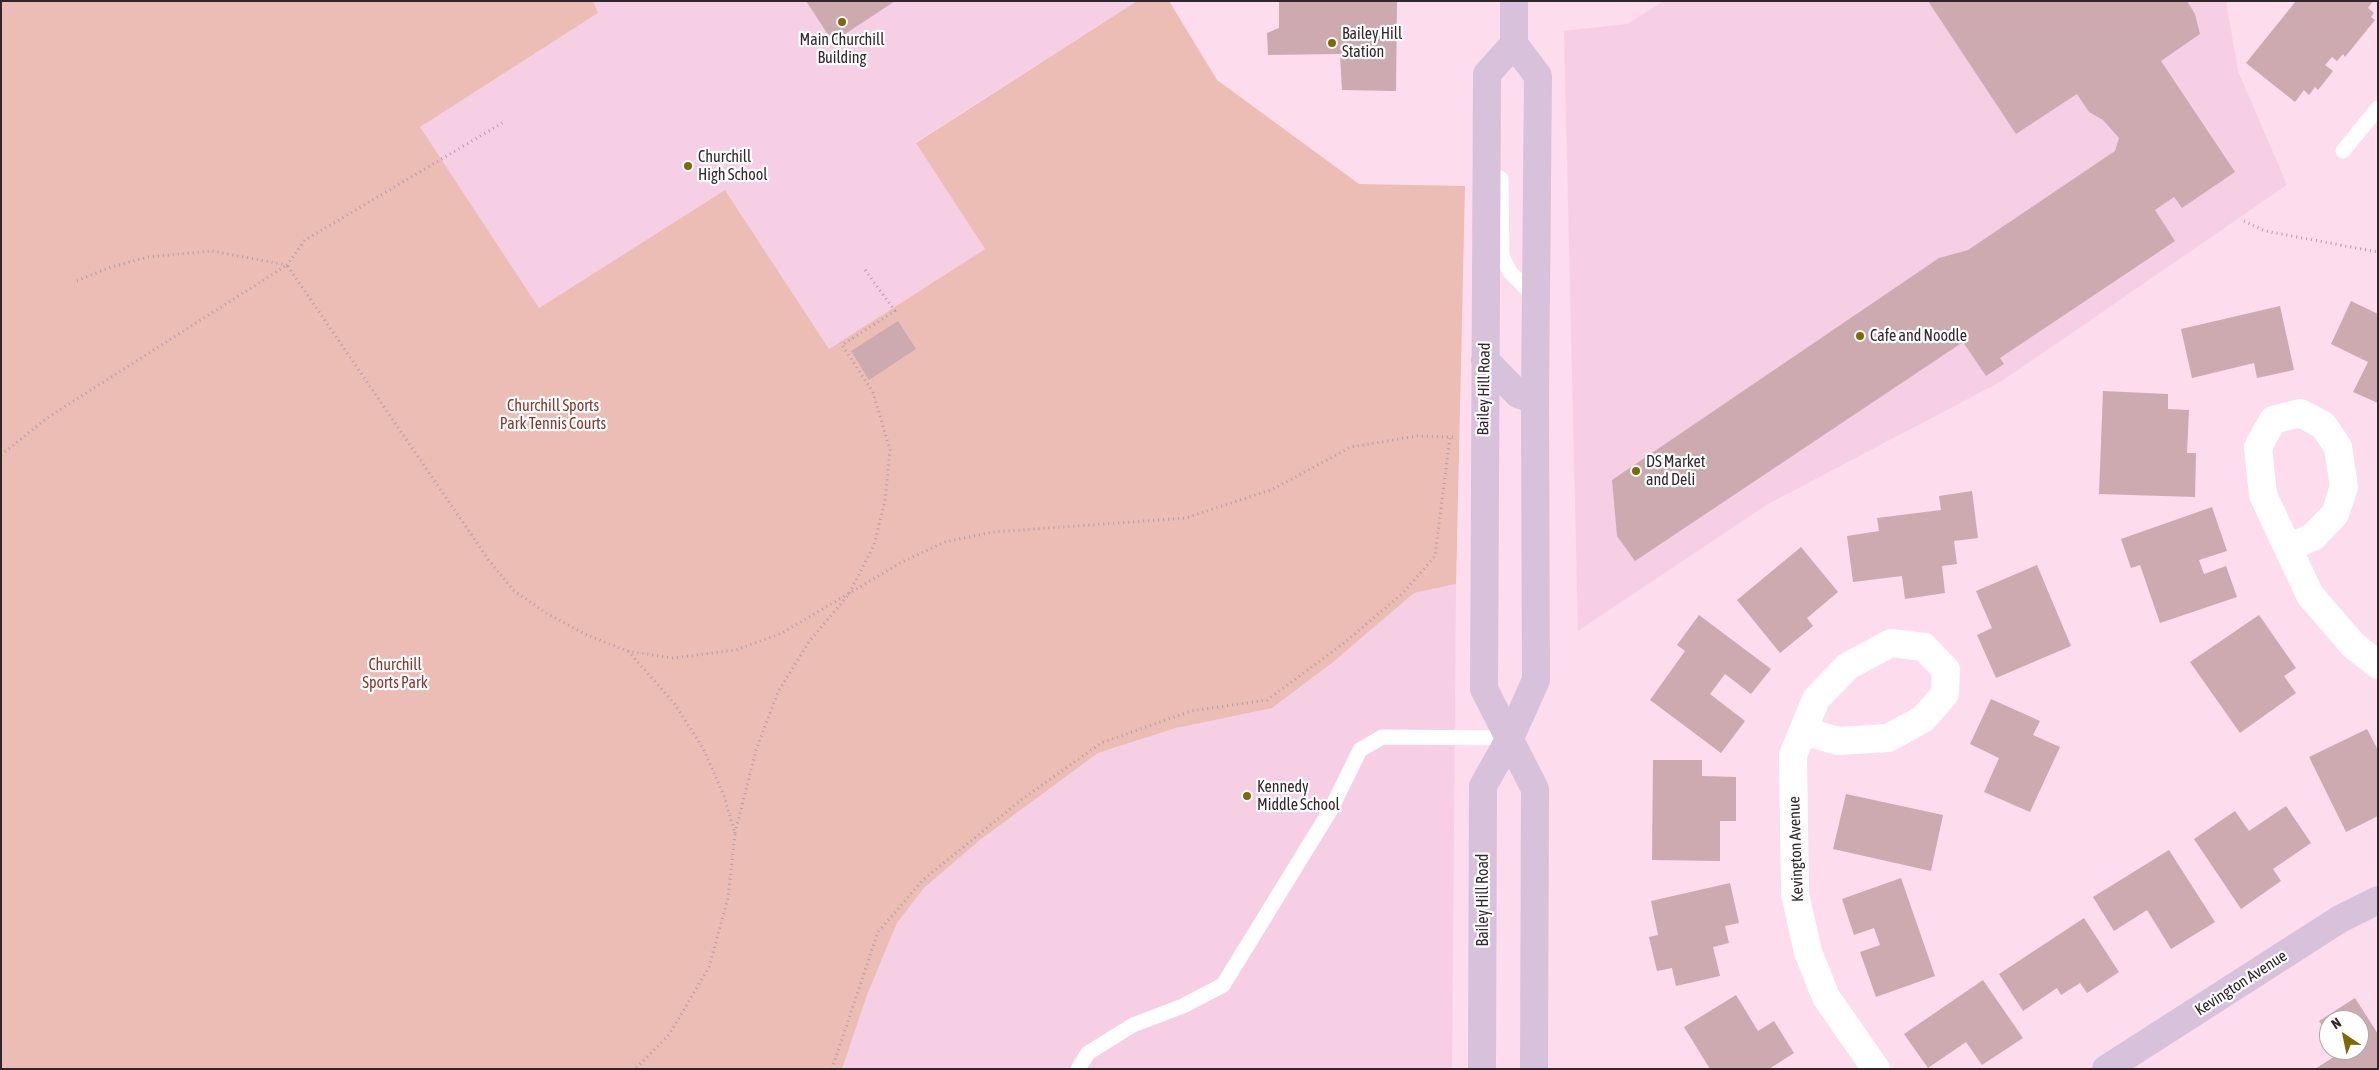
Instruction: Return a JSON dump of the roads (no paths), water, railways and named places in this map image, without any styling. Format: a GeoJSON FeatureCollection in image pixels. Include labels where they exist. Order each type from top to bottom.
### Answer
{"type":"FeatureCollection","features":[{"type":"Feature","properties":{"kind":"main road"},"geometry":{"type":"LineString","coordinates":[[1514,1],[1514,44]]}},
{"type":"Feature","properties":{"kind":"main road","name":"Bailey Hill Road"},"geometry":{"type":"LineString","coordinates":[[1482,1069],[1483,786],[1510,738],[1536,680],[1535,400],[1538,76],[1514,44],[1487,74],[1484,689],[1510,738],[1535,789],[1534,1069]]}},
{"type":"Feature","properties":{"kind":"main road"},"geometry":{"type":"LineString","coordinates":[[1485,360],[1518,394],[1535,400]]}},
{"type":"Feature","properties":{"kind":"main road","name":"Kevington Avenue"},"geometry":{"type":"LineString","coordinates":[[2106,1069],[2340,919],[2378,900]]}},
{"type":"Feature","properties":{"kind":"street"},"geometry":{"type":"LineString","coordinates":[[2288,548],[2313,537],[2336,514],[2344,487],[2338,447],[2323,425],[2300,413],[2273,420],[2258,447],[2263,495],[2310,595],[2353,644],[2378,665]]}},
{"type":"Feature","properties":{"kind":"street","name":"Kevington Avenue"},"geometry":{"type":"LineString","coordinates":[[1803,731],[1838,741],[1888,738],[1922,719],[1945,694],[1946,670],[1924,647],[1891,643],[1848,666],[1816,699],[1793,755],[1795,894],[1808,952],[1826,997],[1876,1069]]}},
{"type":"Feature","properties":{"kind":"lane"},"geometry":{"type":"LineString","coordinates":[[2343,151],[2378,108]]}},
{"type":"Feature","properties":{"kind":"lane"},"geometry":{"type":"LineString","coordinates":[[1486,169],[1501,179],[1502,256],[1510,272],[1536,298]]}},
{"type":"Feature","properties":{"kind":"lane"},"geometry":{"type":"LineString","coordinates":[[1078,1069],[1088,1053],[1133,1025],[1183,1006],[1223,985],[1330,812],[1360,750],[1382,738],[1510,738]]}},
{"type":"Feature","properties":{"kind":"place","name":"Main Churchill Building"},"geometry":{"type":"Point","coordinates":[842,22]}},
{"type":"Feature","properties":{"kind":"place","name":"Bailey Hill Station"},"geometry":{"type":"Point","coordinates":[1332,43]}},
{"type":"Feature","properties":{"kind":"place","name":"Churchill High School"},"geometry":{"type":"Point","coordinates":[688,166]}},
{"type":"Feature","properties":{"kind":"place","name":"Cafe and Noodle"},"geometry":{"type":"Point","coordinates":[1860,336]}},
{"type":"Feature","properties":{"kind":"place","name":"DS Market and Deli"},"geometry":{"type":"Point","coordinates":[1636,471]}},
{"type":"Feature","properties":{"kind":"place","name":"Kennedy Middle School"},"geometry":{"type":"Point","coordinates":[1247,796]}},
{"type":"Feature","properties":{"kind":"park label","name":"Churchill Sports Park Tennis Courts"},"geometry":{"type":"Point","coordinates":[553,415]}},
{"type":"Feature","properties":{"kind":"park label","name":"Churchill Sports Park"},"geometry":{"type":"Point","coordinates":[395,674]}}]}
